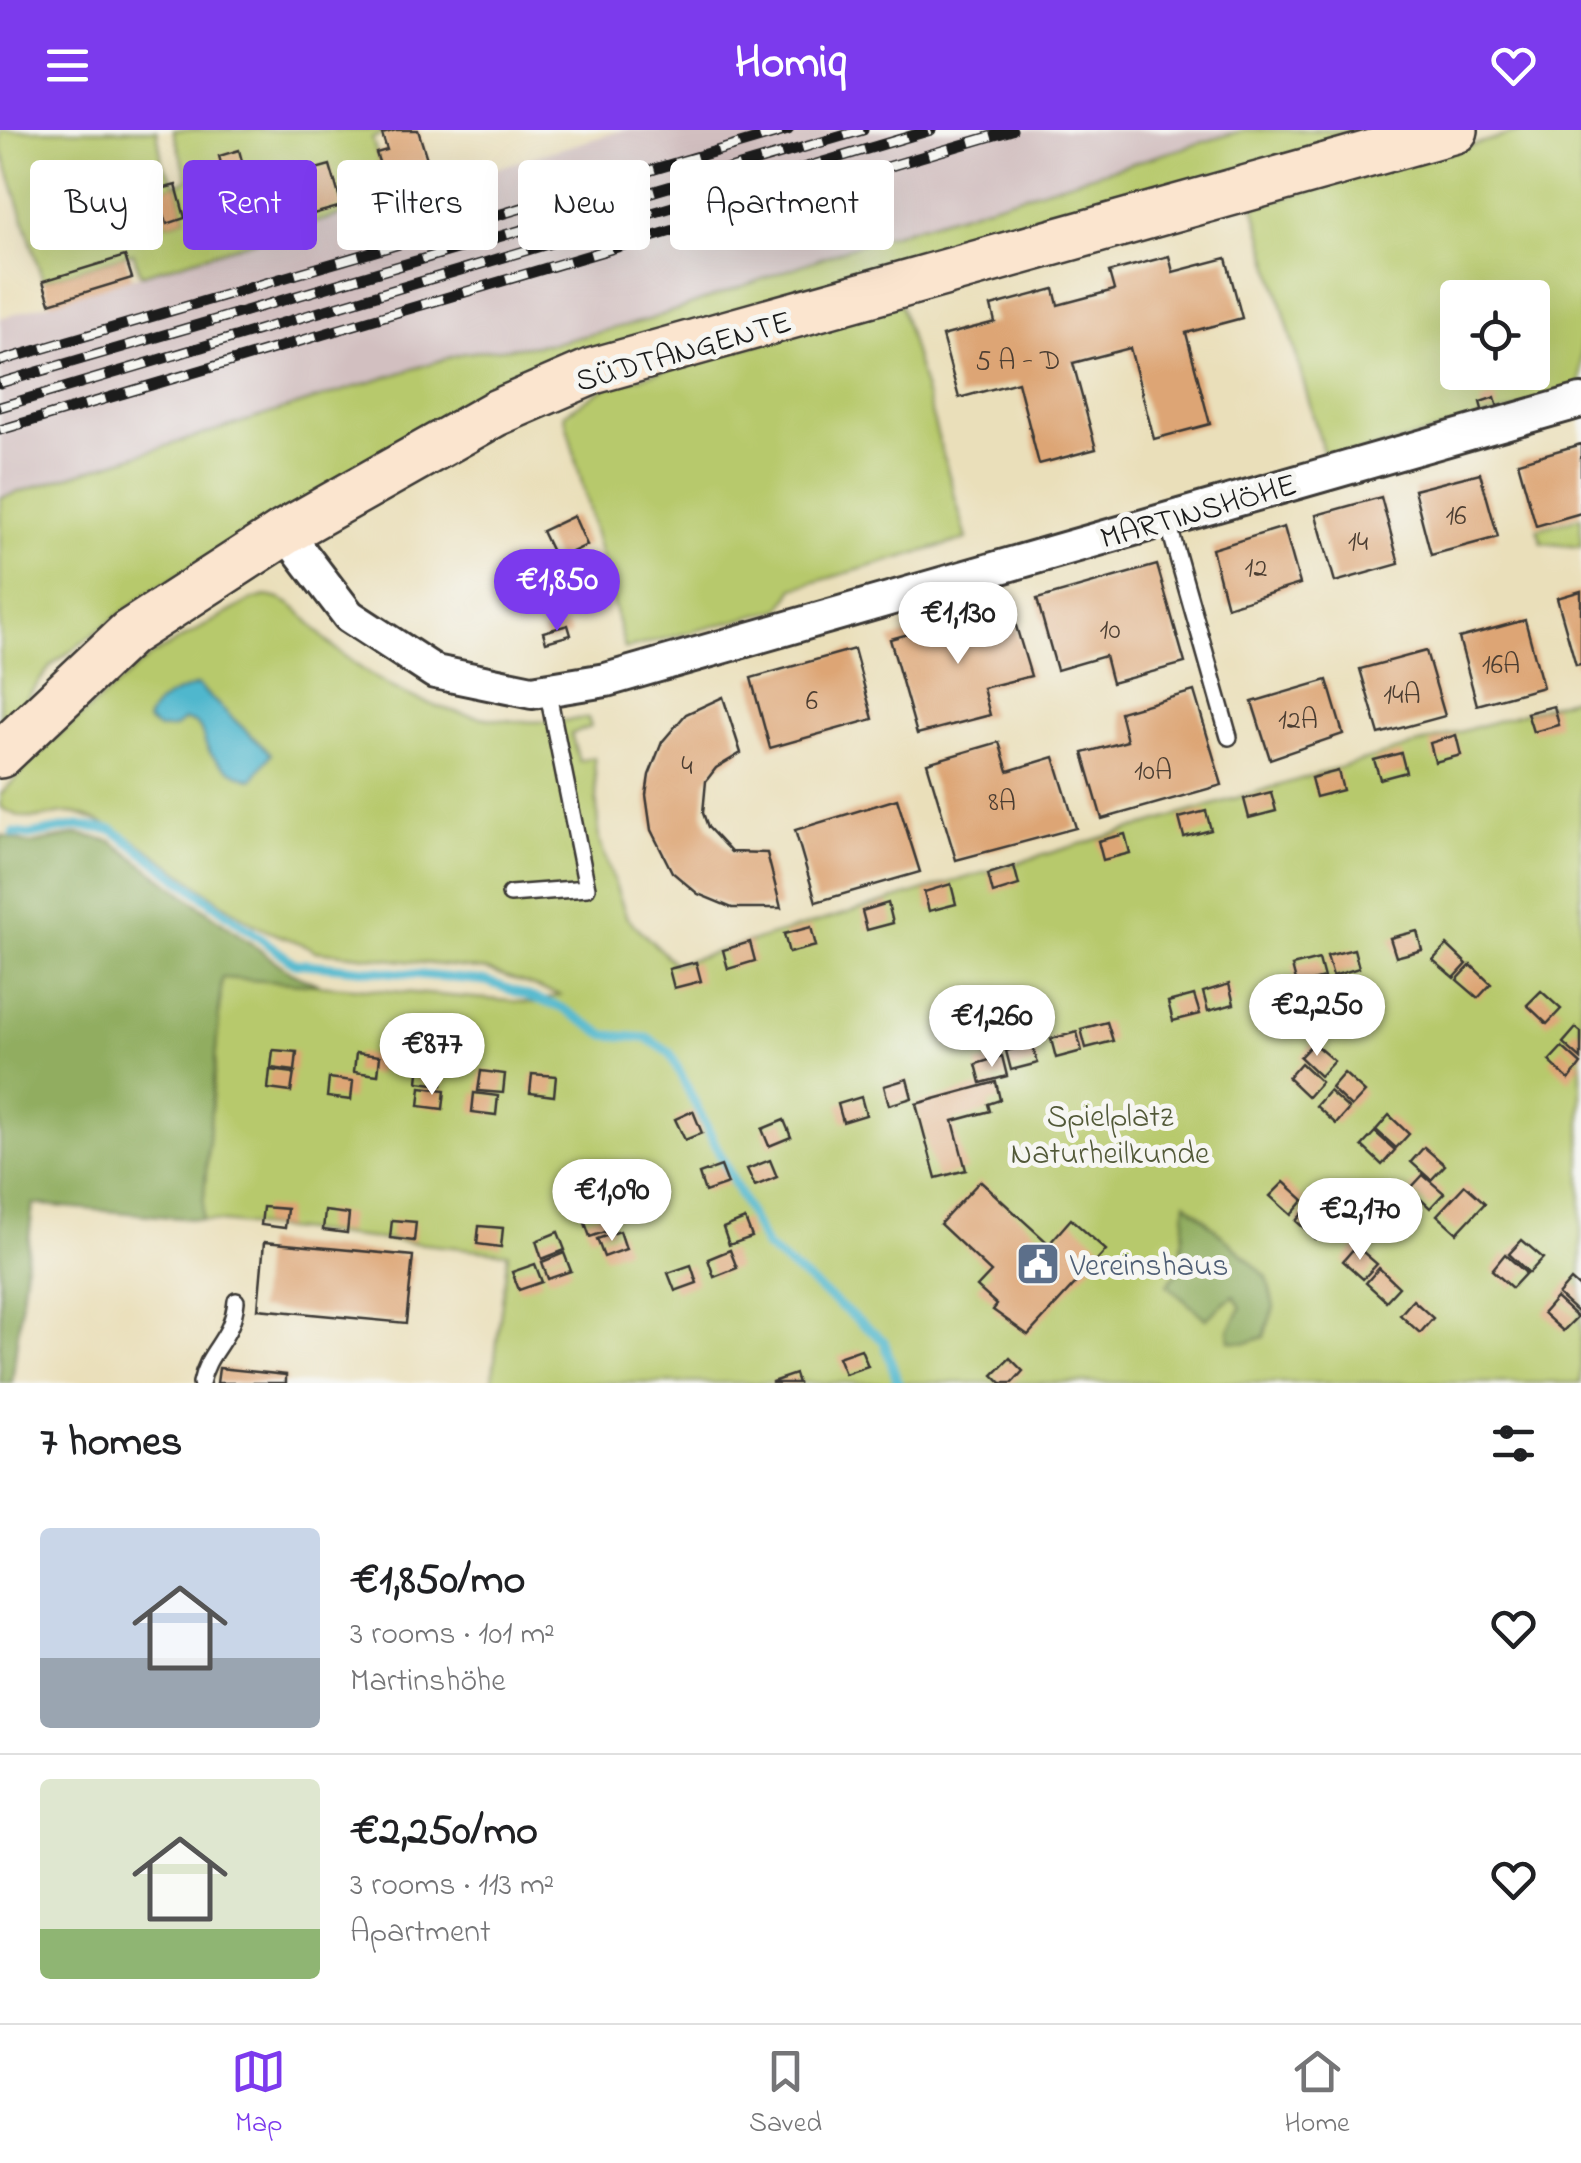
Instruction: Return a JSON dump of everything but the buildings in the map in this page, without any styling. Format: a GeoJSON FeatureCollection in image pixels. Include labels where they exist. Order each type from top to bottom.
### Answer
{"type":"FeatureCollection","features":[{"type":"Feature","properties":{"kind":"street","name":"SÜDTANGENTE"},"geometry":{"type":"LineString","coordinates":[[0,755],[129,633],[285,532],[496,412],[593,372],[1455,130]]}},
{"type":"Feature","properties":{"kind":"street","name":"MARTINSHÖHE"},"geometry":{"type":"LineString","coordinates":[[285,532],[349,616],[435,672],[532,692],[606,680],[1581,400]]}},
{"type":"Feature","properties":{"kind":"lane"},"geometry":{"type":"LineString","coordinates":[[1167,519],[1229,738]]}},
{"type":"Feature","properties":{"kind":"lane"},"geometry":{"type":"LineString","coordinates":[[510,894],[587,888],[546,689]]}},
{"type":"Feature","properties":{"kind":"lane"},"geometry":{"type":"LineString","coordinates":[[201,1383],[208,1359],[233,1327],[236,1301]]}},
{"type":"Feature","properties":{"kind":"shaded area"},"geometry":{"type":"Polygon","coordinates":[[[623,130],[1244,130],[894,234],[894,160],[670,160],[670,250],[844,250],[648,320],[555,343],[464,353],[0,498],[0,318],[225,250],[317,250],[317,222],[337,216],[337,250],[498,250],[498,168],[518,162],[518,250],[650,250],[650,160],[524,160],[623,130]]]}},
{"type":"Feature","properties":{"kind":"green space"},"geometry":{"type":"Polygon","coordinates":[[[0,130],[157,130],[162,160],[30,160],[30,240],[0,144],[0,130]]]}},
{"type":"Feature","properties":{"kind":"green space"},"geometry":{"type":"Polygon","coordinates":[[[173,130],[396,130],[372,138],[379,160],[337,160],[337,216],[317,222],[317,160],[183,160],[183,163],[173,130]]]}},
{"type":"Feature","properties":{"kind":"green space"},"geometry":{"type":"Polygon","coordinates":[[[1244,130],[1403,130],[625,349],[218,552],[147,594],[51,666],[0,734],[0,498],[464,353],[555,343],[648,320],[844,250],[894,250],[894,234],[1244,130]]]}},
{"type":"Feature","properties":{"kind":"green space"},"geometry":{"type":"Polygon","coordinates":[[[1526,130],[1581,130],[1581,391],[1326,462],[1254,206],[1526,130]]]}},
{"type":"Feature","properties":{"kind":"green space"},"geometry":{"type":"Polygon","coordinates":[[[163,164],[176,185],[163,189],[163,164]]]}},
{"type":"Feature","properties":{"kind":"green space"},"geometry":{"type":"Polygon","coordinates":[[[183,182],[183,211],[176,185],[183,182]]]}},
{"type":"Feature","properties":{"kind":"green space"},"geometry":{"type":"Polygon","coordinates":[[[163,209],[167,224],[183,219],[183,250],[224,250],[141,275],[133,253],[43,281],[33,250],[163,250],[163,209]]]}},
{"type":"Feature","properties":{"kind":"green space"},"geometry":{"type":"Polygon","coordinates":[[[900,303],[967,539],[794,588],[781,609],[625,649],[564,414],[606,387],[900,303]]]}},
{"type":"Feature","properties":{"kind":"green space"},"geometry":{"type":"Polygon","coordinates":[[[1581,517],[1581,547],[1542,543],[1537,529],[1581,517]]]}},
{"type":"Feature","properties":{"kind":"green space","name":"Spielplatz Naturheilkunde"},"geometry":{"type":"Polygon","coordinates":[[[266,596],[295,608],[359,667],[420,700],[484,718],[588,718],[591,727],[571,734],[579,761],[594,757],[599,840],[627,918],[675,964],[1581,696],[1581,1383],[492,1383],[508,1253],[202,1220],[222,977],[534,1003],[560,995],[487,970],[315,951],[259,927],[104,824],[71,813],[26,818],[0,807],[0,795],[49,744],[148,658],[251,600],[266,596]]]}},
{"type":"Feature","properties":{"kind":"green space"},"geometry":{"type":"Polygon","coordinates":[[[78,834],[111,841],[290,972],[319,985],[222,978],[202,1220],[33,1204],[12,1383],[0,1383],[0,835],[30,844],[78,834]]]}},
{"type":"Feature","properties":{"kind":"green space"},"geometry":{"type":"Polygon","coordinates":[[[1186,1202],[1267,1277],[1274,1307],[1264,1337],[1246,1343],[1230,1341],[1229,1330],[1241,1308],[1234,1295],[1206,1319],[1167,1285],[1180,1269],[1186,1202]]]}},
{"type":"Feature","properties":{"kind":"water"},"geometry":{"type":"Polygon","coordinates":[[[197,685],[271,754],[252,780],[215,758],[195,723],[184,720],[174,728],[159,729],[147,721],[161,702],[197,685]]]}},
{"type":"Feature","properties":{"kind":"waterway"},"geometry":{"type":"LineString","coordinates":[[13,833],[29,835],[79,826],[113,830],[294,963],[486,981],[562,1008],[606,1035],[647,1038],[670,1053],[766,1247],[884,1341],[898,1383]]}},
{"type":"Feature","properties":{"kind":"railway"},"geometry":{"type":"LineString","coordinates":[[0,361],[788,130]]}},
{"type":"Feature","properties":{"kind":"railway"},"geometry":{"type":"LineString","coordinates":[[0,383],[863,130]]}},
{"type":"Feature","properties":{"kind":"railway"},"geometry":{"type":"LineString","coordinates":[[0,407],[931,130]]}},
{"type":"Feature","properties":{"kind":"railway"},"geometry":{"type":"LineString","coordinates":[[0,430],[1012,130]]}},
{"type":"Feature","properties":{"kind":"place","name":"Vereinshaus"},"geometry":{"type":"Point","coordinates":[1038,1264]}}]}
